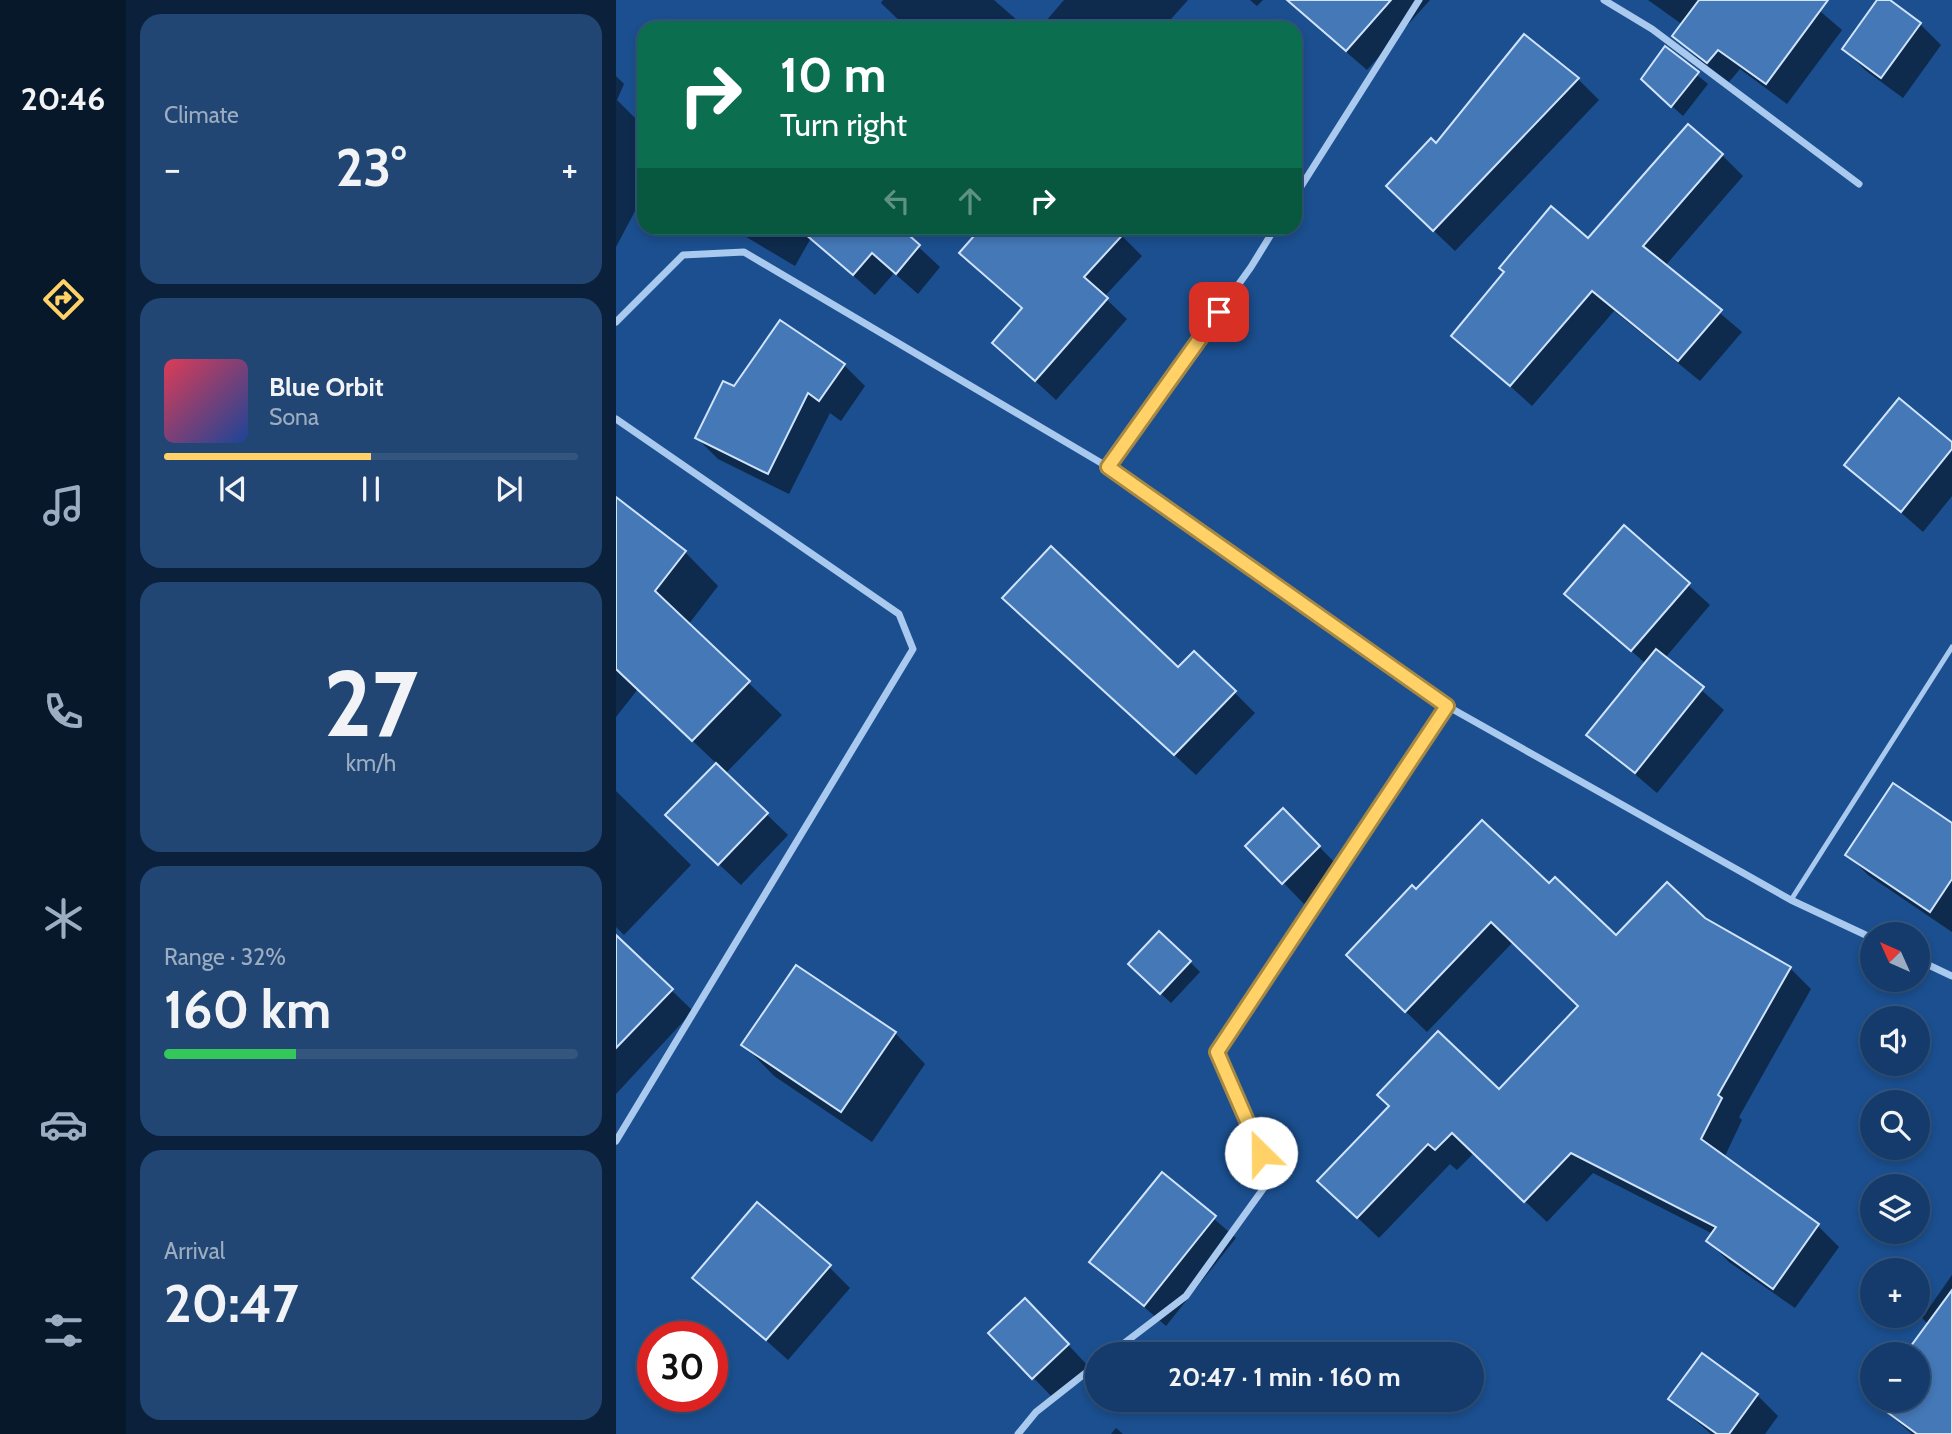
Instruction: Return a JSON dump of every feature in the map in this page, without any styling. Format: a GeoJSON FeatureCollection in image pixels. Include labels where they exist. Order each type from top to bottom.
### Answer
{"type":"FeatureCollection","features":[{"type":"Feature","properties":{"kind":"street"},"geometry":{"type":"LineString","coordinates":[[1302,184],[1419,0]]}},
{"type":"Feature","properties":{"kind":"street"},"geometry":{"type":"LineString","coordinates":[[1604,0],[1652,29],[1859,184]]}},
{"type":"Feature","properties":{"kind":"street"},"geometry":{"type":"LineString","coordinates":[[1108,467],[1251,267],[1271,235]]}},
{"type":"Feature","properties":{"kind":"street"},"geometry":{"type":"LineString","coordinates":[[616,322],[683,256],[744,252],[1108,467],[1447,706],[1791,900],[1860,932]]}},
{"type":"Feature","properties":{"kind":"street"},"geometry":{"type":"LineString","coordinates":[[616,419],[899,614],[914,649],[616,1141]]}},
{"type":"Feature","properties":{"kind":"street"},"geometry":{"type":"LineString","coordinates":[[1126,1342],[1186,1297],[1272,1178],[1217,1052],[1447,706]]}},
{"type":"Feature","properties":{"kind":"street"},"geometry":{"type":"LineString","coordinates":[[1930,966],[1952,976]]}},
{"type":"Feature","properties":{"kind":"street"},"geometry":{"type":"LineString","coordinates":[[1018,1434],[1036,1412],[1085,1373]]}},
{"type":"Feature","properties":{"kind":"lane"},"geometry":{"type":"LineString","coordinates":[[1791,900],[1952,647]]}},
{"type":"Feature","properties":{"kind":"building"},"geometry":{"type":"Polygon","coordinates":[[[1287,0],[1391,0],[1346,51],[1287,0]]]}},
{"type":"Feature","properties":{"kind":"building"},"geometry":{"type":"Polygon","coordinates":[[[1699,0],[1828,0],[1766,84],[1718,50],[1707,63],[1672,36],[1699,0]]]}},
{"type":"Feature","properties":{"kind":"building"},"geometry":{"type":"Polygon","coordinates":[[[1877,0],[1890,0],[1921,23],[1881,78],[1842,49],[1877,0]]]}},
{"type":"Feature","properties":{"kind":"building"},"geometry":{"type":"Polygon","coordinates":[[[1524,34],[1579,78],[1433,231],[1386,186],[1431,138],[1436,143],[1524,34]]]}},
{"type":"Feature","properties":{"kind":"building"},"geometry":{"type":"Polygon","coordinates":[[[1665,46],[1699,72],[1671,107],[1641,79],[1665,46]]]}},
{"type":"Feature","properties":{"kind":"building"},"geometry":{"type":"Polygon","coordinates":[[[1688,124],[1723,154],[1643,246],[1722,310],[1678,361],[1592,291],[1510,386],[1451,336],[1504,272],[1499,268],[1551,206],[1588,238],[1688,124]]]}},
{"type":"Feature","properties":{"kind":"building"},"geometry":{"type":"Polygon","coordinates":[[[806,235],[909,235],[920,245],[896,274],[872,253],[853,275],[806,235]]]}},
{"type":"Feature","properties":{"kind":"building"},"geometry":{"type":"Polygon","coordinates":[[[975,235],[1123,235],[1084,277],[1108,298],[1035,381],[992,343],[1022,308],[959,253],[975,235]]]}},
{"type":"Feature","properties":{"kind":"building"},"geometry":{"type":"Polygon","coordinates":[[[780,320],[845,364],[819,401],[808,393],[768,474],[695,438],[723,381],[734,386],[780,320]]]}},
{"type":"Feature","properties":{"kind":"building"},"geometry":{"type":"Polygon","coordinates":[[[1899,398],[1952,442],[1952,449],[1901,512],[1844,465],[1899,398]]]}},
{"type":"Feature","properties":{"kind":"building"},"geometry":{"type":"Polygon","coordinates":[[[616,497],[686,551],[655,591],[750,681],[692,741],[616,669],[616,497]]]}},
{"type":"Feature","properties":{"kind":"building"},"geometry":{"type":"Polygon","coordinates":[[[1624,525],[1690,583],[1631,651],[1564,594],[1624,525]]]}},
{"type":"Feature","properties":{"kind":"building"},"geometry":{"type":"Polygon","coordinates":[[[1051,546],[1178,667],[1194,651],[1236,691],[1174,755],[1002,598],[1051,546]]]}},
{"type":"Feature","properties":{"kind":"building"},"geometry":{"type":"Polygon","coordinates":[[[1656,649],[1704,687],[1635,773],[1586,735],[1656,649]]]}},
{"type":"Feature","properties":{"kind":"building"},"geometry":{"type":"Polygon","coordinates":[[[716,763],[768,813],[718,865],[665,815],[716,763]]]}},
{"type":"Feature","properties":{"kind":"building"},"geometry":{"type":"Polygon","coordinates":[[[1893,783],[1952,823],[1952,879],[1930,912],[1845,855],[1893,783]]]}},
{"type":"Feature","properties":{"kind":"building"},"geometry":{"type":"Polygon","coordinates":[[[1283,808],[1320,846],[1282,884],[1245,846],[1283,808]]]}},
{"type":"Feature","properties":{"kind":"building"},"geometry":{"type":"Polygon","coordinates":[[[1482,820],[1549,883],[1555,877],[1616,935],[1667,882],[1705,918],[1791,967],[1718,1095],[1722,1098],[1701,1139],[1819,1224],[1773,1289],[1706,1241],[1716,1227],[1571,1153],[1524,1202],[1452,1133],[1435,1150],[1428,1144],[1357,1218],[1317,1181],[1389,1106],[1377,1095],[1438,1031],[1499,1089],[1578,1006],[1491,922],[1405,1012],[1346,955],[1412,885],[1416,889],[1482,820]]]}},
{"type":"Feature","properties":{"kind":"building"},"geometry":{"type":"Polygon","coordinates":[[[1159,931],[1191,961],[1160,994],[1128,964],[1159,931]]]}},
{"type":"Feature","properties":{"kind":"building"},"geometry":{"type":"Polygon","coordinates":[[[616,935],[673,989],[616,1048],[616,935]]]}},
{"type":"Feature","properties":{"kind":"building"},"geometry":{"type":"Polygon","coordinates":[[[796,965],[896,1032],[841,1112],[741,1045],[796,965]]]}},
{"type":"Feature","properties":{"kind":"building"},"geometry":{"type":"Polygon","coordinates":[[[1162,1172],[1216,1216],[1144,1306],[1089,1262],[1162,1172]]]}},
{"type":"Feature","properties":{"kind":"building"},"geometry":{"type":"Polygon","coordinates":[[[757,1202],[831,1265],[766,1340],[692,1278],[757,1202]]]}},
{"type":"Feature","properties":{"kind":"building"},"geometry":{"type":"Polygon","coordinates":[[[1952,1290],[1952,1434],[1917,1434],[1887,1412],[1930,1412],[1930,1342],[1914,1342],[1924,1328],[1930,1328],[1930,1320],[1952,1290]]]}},
{"type":"Feature","properties":{"kind":"building"},"geometry":{"type":"Polygon","coordinates":[[[1025,1298],[1069,1344],[1032,1379],[988,1333],[1025,1298]]]}},
{"type":"Feature","properties":{"kind":"building"},"geometry":{"type":"Polygon","coordinates":[[[1702,1353],[1758,1394],[1729,1434],[1717,1434],[1668,1399],[1702,1353]]]}},
{"type":"Feature","properties":{"kind":"route"},"geometry":{"type":"LineString","coordinates":[[1219,312],[1108,467],[1447,706],[1217,1052],[1261,1153]]}}]}
